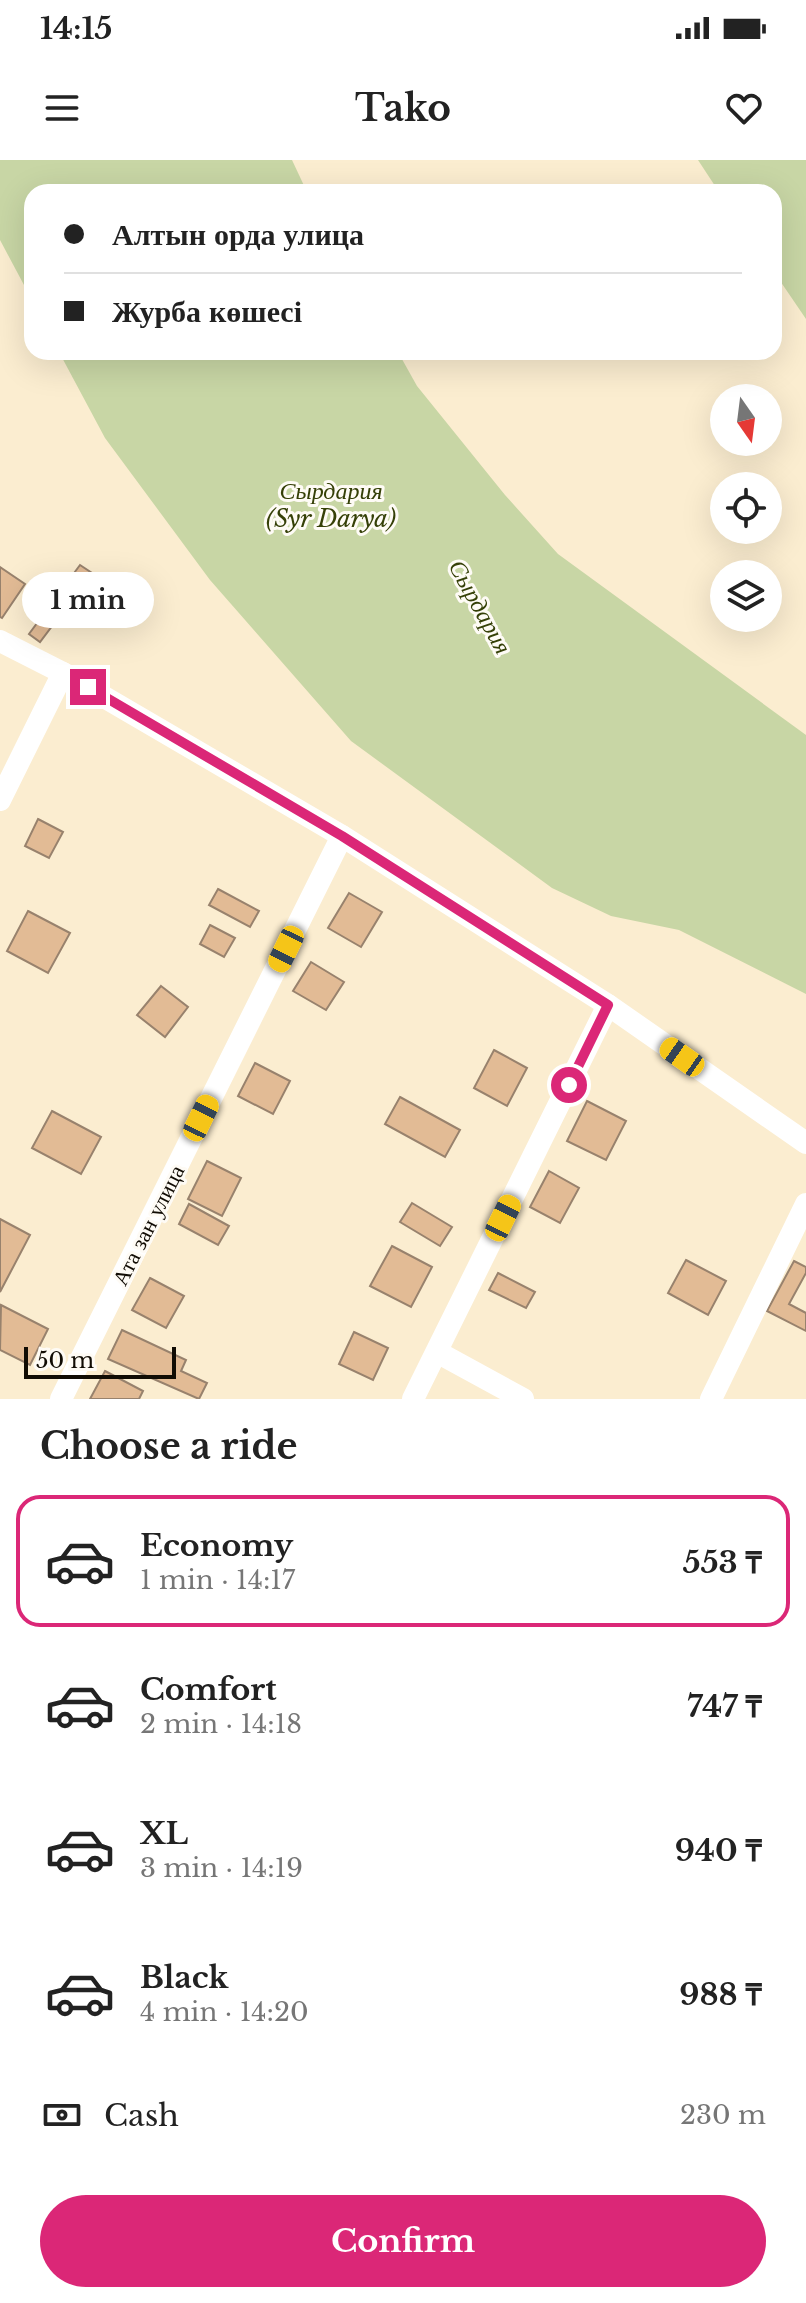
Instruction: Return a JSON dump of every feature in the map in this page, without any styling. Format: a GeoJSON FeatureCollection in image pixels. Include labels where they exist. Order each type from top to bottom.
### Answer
{"type":"FeatureCollection","features":[{"type":"Feature","properties":{"kind":"street"},"geometry":{"type":"LineString","coordinates":[[0,641],[63,673],[342,836],[608,1005],[806,1143]]}},
{"type":"Feature","properties":{"kind":"street"},"geometry":{"type":"LineString","coordinates":[[0,800],[63,673]]}},
{"type":"Feature","properties":{"kind":"street","name":"Ата зан улица"},"geometry":{"type":"LineString","coordinates":[[61,1399],[342,836]]}},
{"type":"Feature","properties":{"kind":"street"},"geometry":{"type":"LineString","coordinates":[[413,1399],[608,1005]]}},
{"type":"Feature","properties":{"kind":"street"},"geometry":{"type":"LineString","coordinates":[[711,1399],[806,1204]]}},
{"type":"Feature","properties":{"kind":"street"},"geometry":{"type":"LineString","coordinates":[[437,1352],[523,1399]]}},
{"type":"Feature","properties":{"kind":"water"},"geometry":{"type":"Polygon","coordinates":[[[0,160],[292,160],[303,184],[24,184],[24,285],[0,240],[0,160]]]}},
{"type":"Feature","properties":{"kind":"water"},"geometry":{"type":"Polygon","coordinates":[[[698,160],[806,160],[806,319],[782,284],[782,184],[714,184],[698,160]]]}},
{"type":"Feature","properties":{"kind":"water","name":"Сырдария (Syr Darya)"},"geometry":{"type":"Polygon","coordinates":[[[63,360],[402,360],[417,386],[505,495],[558,554],[806,735],[806,994],[679,930],[611,916],[552,888],[351,741],[210,580],[105,438],[63,360]]]}},
{"type":"Feature","properties":{"kind":"building"},"geometry":{"type":"Polygon","coordinates":[[[80,565],[92,573],[40,642],[29,634],[80,565]]]}},
{"type":"Feature","properties":{"kind":"building"},"geometry":{"type":"Polygon","coordinates":[[[0,567],[25,584],[2,618],[0,617],[0,567]]]}},
{"type":"Feature","properties":{"kind":"building"},"geometry":{"type":"Polygon","coordinates":[[[38,819],[63,832],[49,858],[25,846],[38,819]]]}},
{"type":"Feature","properties":{"kind":"building"},"geometry":{"type":"Polygon","coordinates":[[[218,889],[259,911],[250,927],[209,905],[218,889]]]}},
{"type":"Feature","properties":{"kind":"building"},"geometry":{"type":"Polygon","coordinates":[[[349,893],[382,912],[361,947],[328,928],[349,893]]]}},
{"type":"Feature","properties":{"kind":"building"},"geometry":{"type":"Polygon","coordinates":[[[28,911],[70,933],[48,973],[7,951],[28,911]]]}},
{"type":"Feature","properties":{"kind":"building"},"geometry":{"type":"Polygon","coordinates":[[[210,925],[235,938],[224,957],[200,944],[210,925]]]}},
{"type":"Feature","properties":{"kind":"building"},"geometry":{"type":"Polygon","coordinates":[[[311,962],[344,982],[326,1010],[293,991],[311,962]]]}},
{"type":"Feature","properties":{"kind":"building"},"geometry":{"type":"Polygon","coordinates":[[[161,986],[188,1007],[165,1037],[137,1015],[161,986]]]}},
{"type":"Feature","properties":{"kind":"building"},"geometry":{"type":"Polygon","coordinates":[[[494,1050],[527,1068],[507,1106],[474,1088],[494,1050]]]}},
{"type":"Feature","properties":{"kind":"building"},"geometry":{"type":"Polygon","coordinates":[[[255,1063],[290,1081],[273,1114],[238,1096],[255,1063]]]}},
{"type":"Feature","properties":{"kind":"building"},"geometry":{"type":"Polygon","coordinates":[[[400,1097],[460,1130],[445,1157],[385,1124],[400,1097]]]}},
{"type":"Feature","properties":{"kind":"building"},"geometry":{"type":"Polygon","coordinates":[[[587,1101],[626,1121],[606,1160],[567,1141],[587,1101]]]}},
{"type":"Feature","properties":{"kind":"building"},"geometry":{"type":"Polygon","coordinates":[[[52,1111],[101,1137],[81,1174],[32,1148],[52,1111]]]}},
{"type":"Feature","properties":{"kind":"building"},"geometry":{"type":"Polygon","coordinates":[[[207,1161],[241,1178],[222,1216],[188,1199],[207,1161]]]}},
{"type":"Feature","properties":{"kind":"building"},"geometry":{"type":"Polygon","coordinates":[[[549,1171],[579,1188],[560,1223],[530,1207],[549,1171]]]}},
{"type":"Feature","properties":{"kind":"building"},"geometry":{"type":"Polygon","coordinates":[[[412,1203],[452,1227],[440,1246],[400,1222],[412,1203]]]}},
{"type":"Feature","properties":{"kind":"building"},"geometry":{"type":"Polygon","coordinates":[[[189,1204],[229,1226],[218,1245],[179,1224],[189,1204]]]}},
{"type":"Feature","properties":{"kind":"building"},"geometry":{"type":"Polygon","coordinates":[[[0,1219],[30,1235],[0,1292],[0,1219]]]}},
{"type":"Feature","properties":{"kind":"building"},"geometry":{"type":"Polygon","coordinates":[[[392,1246],[432,1267],[411,1307],[370,1286],[392,1246]]]}},
{"type":"Feature","properties":{"kind":"building"},"geometry":{"type":"Polygon","coordinates":[[[686,1260],[726,1281],[708,1315],[668,1293],[686,1260]]]}},
{"type":"Feature","properties":{"kind":"building"},"geometry":{"type":"Polygon","coordinates":[[[794,1261],[806,1267],[806,1273],[789,1304],[806,1313],[806,1331],[767,1311],[794,1261]]]}},
{"type":"Feature","properties":{"kind":"building"},"geometry":{"type":"Polygon","coordinates":[[[498,1273],[535,1292],[526,1308],[489,1290],[498,1273]]]}},
{"type":"Feature","properties":{"kind":"building"},"geometry":{"type":"Polygon","coordinates":[[[150,1278],[184,1296],[166,1328],[132,1310],[150,1278]]]}},
{"type":"Feature","properties":{"kind":"building"},"geometry":{"type":"Polygon","coordinates":[[[1,1305],[48,1329],[30,1365],[0,1350],[1,1305]]]}},
{"type":"Feature","properties":{"kind":"building"},"geometry":{"type":"Polygon","coordinates":[[[122,1330],[186,1360],[181,1371],[207,1383],[199,1399],[108,1359],[122,1330]]]}},
{"type":"Feature","properties":{"kind":"building"},"geometry":{"type":"Polygon","coordinates":[[[354,1332],[388,1348],[373,1380],[339,1364],[354,1332]]]}},
{"type":"Feature","properties":{"kind":"building"},"geometry":{"type":"Polygon","coordinates":[[[105,1371],[143,1391],[139,1399],[90,1399],[105,1371]]]}},
{"type":"Feature","properties":{"kind":"route"},"geometry":{"type":"LineString","coordinates":[[88,687],[342,836],[608,1005],[569,1085]]}},
{"type":"Feature","properties":{"kind":"water label","name":"Сырдария"},"geometry":{"type":"Point","coordinates":[480,607]}}]}
